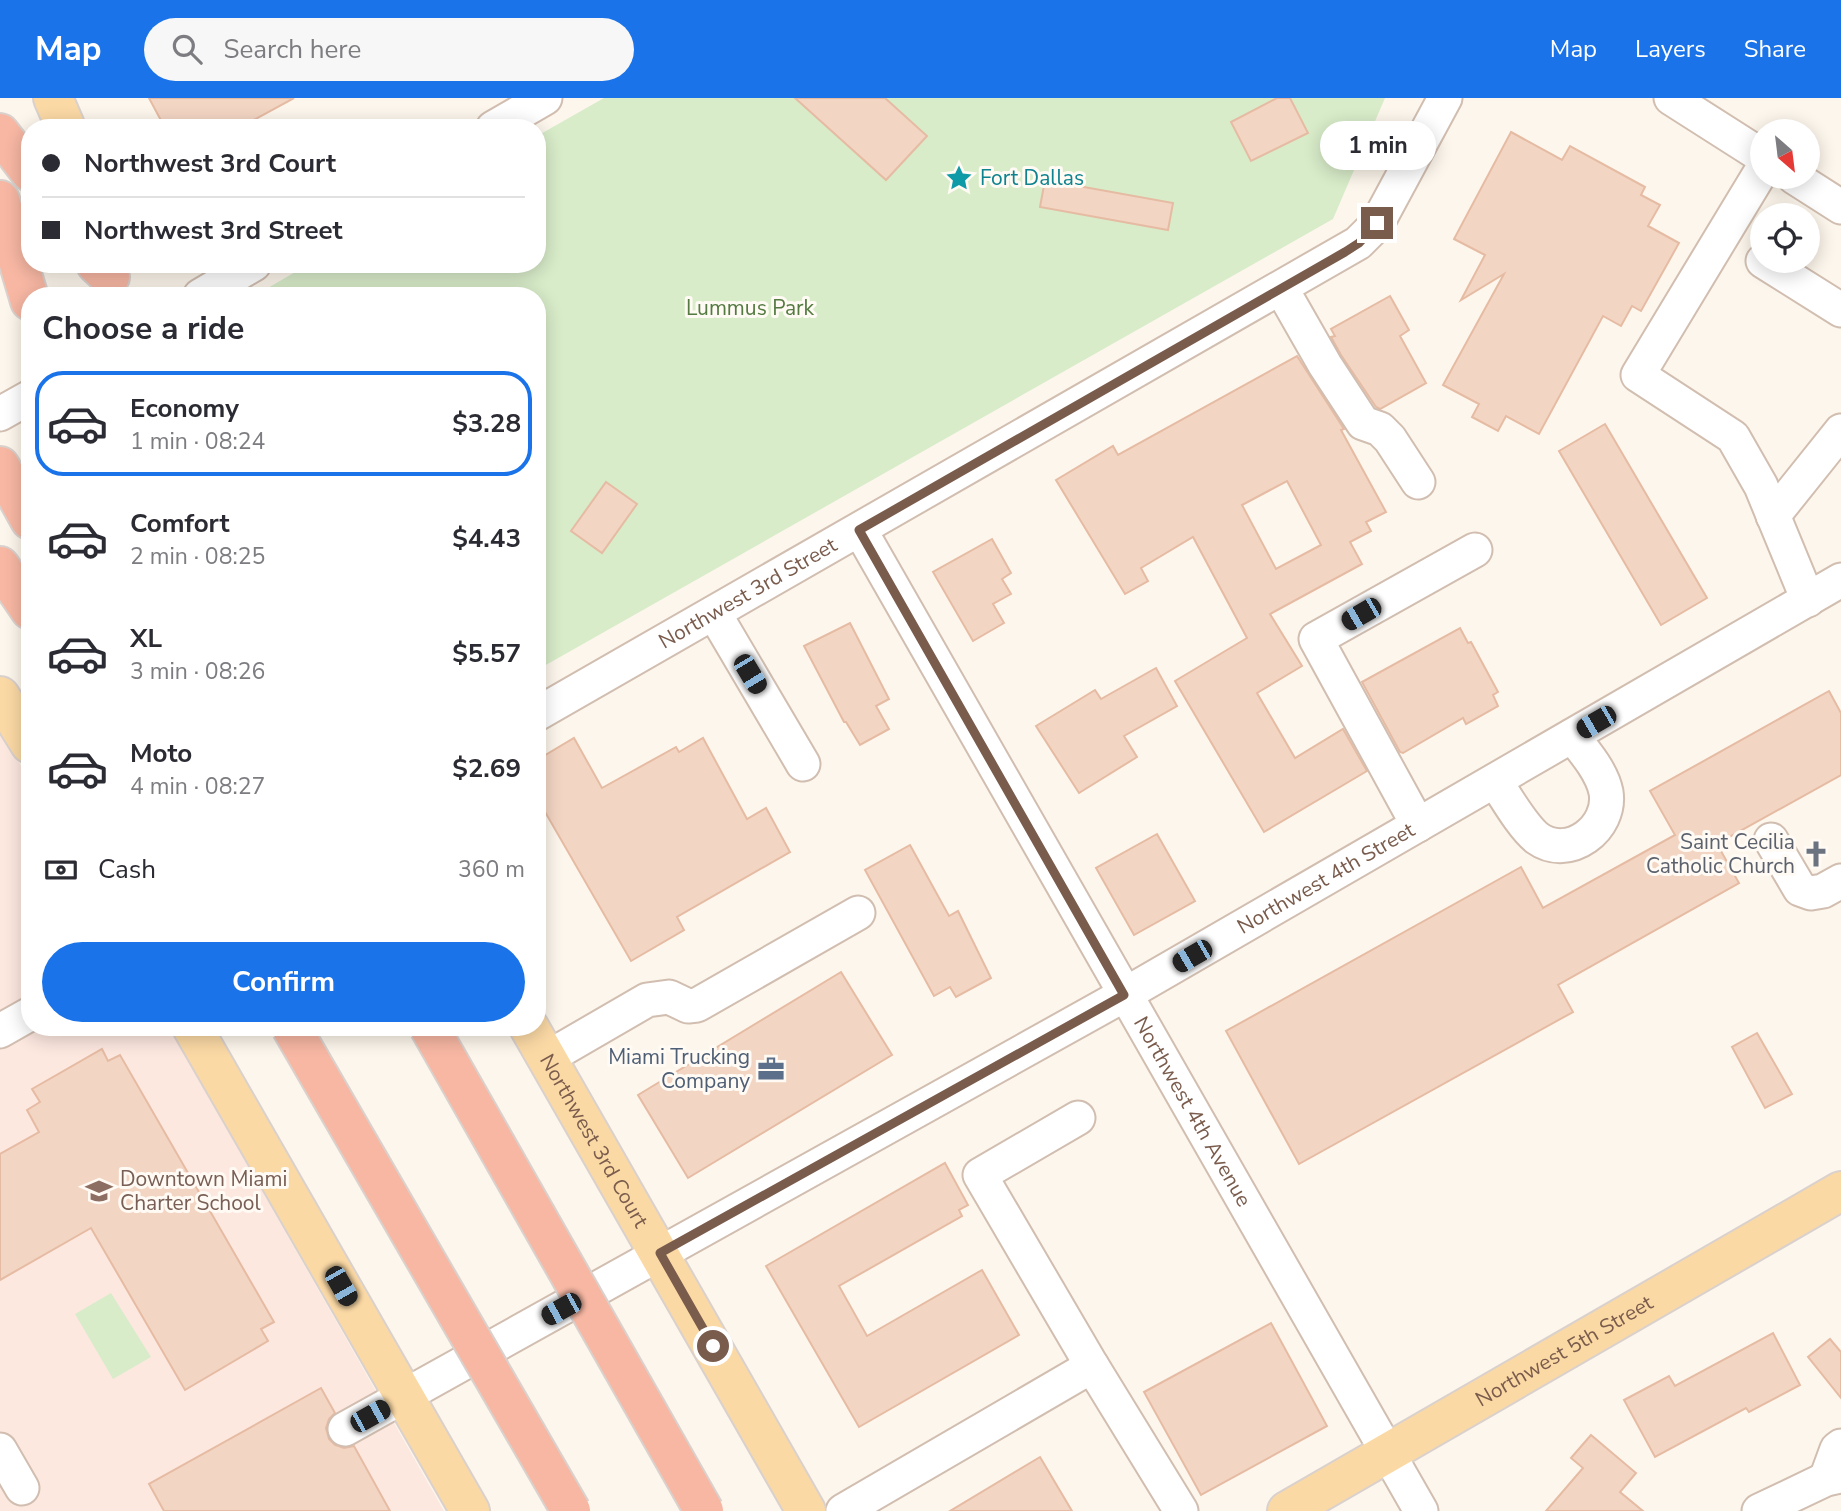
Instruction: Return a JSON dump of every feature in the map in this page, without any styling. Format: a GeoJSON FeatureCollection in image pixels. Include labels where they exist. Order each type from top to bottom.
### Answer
{"type":"FeatureCollection","features":[{"type":"Feature","properties":{"kind":"highway"},"geometry":{"type":"LineString","coordinates":[[0,133],[21,160]]}},
{"type":"Feature","properties":{"kind":"highway"},"geometry":{"type":"LineString","coordinates":[[0,200],[21,271]]}},
{"type":"Feature","properties":{"kind":"highway"},"geometry":{"type":"LineString","coordinates":[[0,283],[21,316]]}},
{"type":"Feature","properties":{"kind":"highway"},"geometry":{"type":"LineString","coordinates":[[0,466],[21,504]]}},
{"type":"Feature","properties":{"kind":"highway"},"geometry":{"type":"LineString","coordinates":[[0,566],[21,597]]}},
{"type":"Feature","properties":{"kind":"highway"},"geometry":{"type":"LineString","coordinates":[[296,1036],[571,1511]]}},
{"type":"Feature","properties":{"kind":"highway"},"geometry":{"type":"LineString","coordinates":[[434,1036],[704,1511]]}},
{"type":"Feature","properties":{"kind":"main road"},"geometry":{"type":"LineString","coordinates":[[52,98],[62,119]]}},
{"type":"Feature","properties":{"kind":"main road"},"geometry":{"type":"LineString","coordinates":[[0,696],[21,730]]}},
{"type":"Feature","properties":{"kind":"main road"},"geometry":{"type":"LineString","coordinates":[[197,1036],[470,1511]]}},
{"type":"Feature","properties":{"kind":"main road","name":"Northwest 3rd Court"},"geometry":{"type":"LineString","coordinates":[[538,1043],[806,1511]]}},
{"type":"Feature","properties":{"kind":"main road","name":"Northwest 5th Street"},"geometry":{"type":"LineString","coordinates":[[1287,1511],[1841,1191]]}},
{"type":"Feature","properties":{"kind":"street"},"geometry":{"type":"LineString","coordinates":[[508,119],[545,98]]}},
{"type":"Feature","properties":{"kind":"street","name":"Northwest 3rd Street"},"geometry":{"type":"LineString","coordinates":[[546,709],[1345,252],[1370,233],[1446,98]]}},
{"type":"Feature","properties":{"kind":"street"},"geometry":{"type":"LineString","coordinates":[[1671,98],[1750,148]]}},
{"type":"Feature","properties":{"kind":"street"},"geometry":{"type":"LineString","coordinates":[[1750,189],[1637,375],[1733,437],[1761,486],[1808,600]]}},
{"type":"Feature","properties":{"kind":"street"},"geometry":{"type":"LineString","coordinates":[[1813,189],[1841,207]]}},
{"type":"Feature","properties":{"kind":"street"},"geometry":{"type":"LineString","coordinates":[[1722,236],[1750,254]]}},
{"type":"Feature","properties":{"kind":"street"},"geometry":{"type":"LineString","coordinates":[[215,287],[239,273]]}},
{"type":"Feature","properties":{"kind":"street"},"geometry":{"type":"LineString","coordinates":[[1781,273],[1841,310]]}},
{"type":"Feature","properties":{"kind":"street"},"geometry":{"type":"LineString","coordinates":[[1280,288],[1363,423],[1380,429],[1390,439],[1418,482]]}},
{"type":"Feature","properties":{"kind":"street"},"geometry":{"type":"LineString","coordinates":[[0,414],[21,402]]}},
{"type":"Feature","properties":{"kind":"street"},"geometry":{"type":"LineString","coordinates":[[1773,516],[1841,431]]}},
{"type":"Feature","properties":{"kind":"street","name":"Northwest 4th Avenue"},"geometry":{"type":"LineString","coordinates":[[859,530],[1421,1511]]}},
{"type":"Feature","properties":{"kind":"street"},"geometry":{"type":"LineString","coordinates":[[1418,825],[1316,639],[1475,550]]}},
{"type":"Feature","properties":{"kind":"street","name":"Northwest 4th Street"},"geometry":{"type":"LineString","coordinates":[[345,1429],[1124,995],[1841,580]]}},
{"type":"Feature","properties":{"kind":"street"},"geometry":{"type":"LineString","coordinates":[[714,613],[803,764]]}},
{"type":"Feature","properties":{"kind":"street"},"geometry":{"type":"LineString","coordinates":[[1495,781],[1536,837],[1546,843],[1577,843],[1594,831],[1602,821],[1606,804],[1605,791],[1592,763],[1572,736]]}},
{"type":"Feature","properties":{"kind":"street"},"geometry":{"type":"LineString","coordinates":[[1771,840],[1800,889],[1811,893],[1823,891],[1841,881]]}},
{"type":"Feature","properties":{"kind":"street"},"geometry":{"type":"LineString","coordinates":[[538,1043],[648,1000],[669,998],[688,1006],[697,1005],[858,914]]}},
{"type":"Feature","properties":{"kind":"street"},"geometry":{"type":"LineString","coordinates":[[0,1031],[21,1019]]}},
{"type":"Feature","properties":{"kind":"street"},"geometry":{"type":"LineString","coordinates":[[1079,1118],[980,1175],[1181,1511]]}},
{"type":"Feature","properties":{"kind":"street"},"geometry":{"type":"LineString","coordinates":[[843,1511],[1092,1366]]}},
{"type":"Feature","properties":{"kind":"street"},"geometry":{"type":"LineString","coordinates":[[1759,1511],[1834,1478],[1837,1449],[1841,1447]]}},
{"type":"Feature","properties":{"kind":"street"},"geometry":{"type":"LineString","coordinates":[[0,1450],[22,1488]]}},
{"type":"Feature","properties":{"kind":"shaded area"},"geometry":{"type":"Polygon","coordinates":[[[0,729],[21,766],[21,1036],[174,1036],[444,1511],[0,1511],[0,729]]]}},
{"type":"Feature","properties":{"kind":"green space","name":"Lummus Park"},"geometry":{"type":"Polygon","coordinates":[[[604,98],[1385,98],[1333,219],[546,665],[546,287],[269,287],[294,273],[546,273],[546,131],[604,98]]]}},
{"type":"Feature","properties":{"kind":"green space"},"geometry":{"type":"Polygon","coordinates":[[[111,1293],[151,1357],[113,1379],[75,1314],[111,1293]]]}},
{"type":"Feature","properties":{"kind":"building"},"geometry":{"type":"Polygon","coordinates":[[[149,98],[294,98],[256,119],[160,119],[149,98]]]}},
{"type":"Feature","properties":{"kind":"building"},"geometry":{"type":"Polygon","coordinates":[[[795,98],[885,98],[927,136],[886,180],[795,98]]]}},
{"type":"Feature","properties":{"kind":"building"},"geometry":{"type":"Polygon","coordinates":[[[1277,98],[1290,98],[1308,133],[1251,161],[1231,122],[1277,98]]]}},
{"type":"Feature","properties":{"kind":"building"},"geometry":{"type":"Polygon","coordinates":[[[1511,132],[1562,160],[1570,146],[1645,187],[1641,195],[1660,205],[1648,226],[1679,243],[1641,311],[1632,306],[1621,326],[1603,316],[1539,434],[1506,416],[1498,431],[1472,417],[1479,404],[1443,385],[1504,274],[1461,300],[1485,255],[1454,239],[1511,132]]]}},
{"type":"Feature","properties":{"kind":"building"},"geometry":{"type":"Polygon","coordinates":[[[1045,180],[1173,203],[1168,230],[1040,207],[1045,180]]]}},
{"type":"Feature","properties":{"kind":"building"},"geometry":{"type":"Polygon","coordinates":[[[1390,296],[1409,330],[1400,336],[1426,383],[1380,409],[1341,355],[1331,337],[1335,336],[1331,329],[1390,296]]]}},
{"type":"Feature","properties":{"kind":"building"},"geometry":{"type":"Polygon","coordinates":[[[1297,356],[1344,429],[1341,430],[1386,512],[1366,522],[1371,531],[1350,542],[1362,564],[1270,614],[1302,666],[1257,693],[1295,758],[1343,729],[1367,771],[1264,832],[1175,681],[1247,638],[1193,537],[1141,568],[1148,581],[1125,594],[1056,480],[1113,446],[1118,455],[1297,356]],[[1287,481],[1242,505],[1276,569],[1321,545],[1287,481]]]}},
{"type":"Feature","properties":{"kind":"building"},"geometry":{"type":"Polygon","coordinates":[[[1605,424],[1707,598],[1661,625],[1559,451],[1605,424]]]}},
{"type":"Feature","properties":{"kind":"building"},"geometry":{"type":"Polygon","coordinates":[[[606,482],[637,504],[602,553],[571,531],[606,482]]]}},
{"type":"Feature","properties":{"kind":"building"},"geometry":{"type":"Polygon","coordinates":[[[992,539],[1011,573],[1002,579],[1011,594],[993,604],[1004,623],[973,641],[933,572],[992,539]]]}},
{"type":"Feature","properties":{"kind":"building"},"geometry":{"type":"Polygon","coordinates":[[[850,623],[889,699],[876,706],[889,729],[860,745],[844,722],[804,646],[850,623]]]}},
{"type":"Feature","properties":{"kind":"building"},"geometry":{"type":"Polygon","coordinates":[[[1460,628],[1468,643],[1471,642],[1498,692],[1493,695],[1498,706],[1466,724],[1463,718],[1403,753],[1400,752],[1362,682],[1460,628]]]}},
{"type":"Feature","properties":{"kind":"building"},"geometry":{"type":"Polygon","coordinates":[[[1156,668],[1177,706],[1124,736],[1137,757],[1079,793],[1036,726],[1095,690],[1101,699],[1156,668]]]}},
{"type":"Feature","properties":{"kind":"building"},"geometry":{"type":"Polygon","coordinates":[[[1829,691],[1841,713],[1841,775],[1717,844],[1739,883],[1558,985],[1573,1012],[1299,1164],[1226,1031],[1521,867],[1543,908],[1675,835],[1650,791],[1829,691]]]}},
{"type":"Feature","properties":{"kind":"building"},"geometry":{"type":"Polygon","coordinates":[[[574,738],[602,788],[676,747],[679,752],[703,738],[747,819],[766,808],[790,852],[677,917],[684,930],[631,961],[546,814],[546,755],[574,738]]]}},
{"type":"Feature","properties":{"kind":"building"},"geometry":{"type":"Polygon","coordinates":[[[1157,834],[1195,901],[1134,935],[1096,868],[1157,834]]]}},
{"type":"Feature","properties":{"kind":"building"},"geometry":{"type":"Polygon","coordinates":[[[910,845],[949,916],[958,911],[991,978],[956,997],[950,987],[934,996],[865,870],[910,845]]]}},
{"type":"Feature","properties":{"kind":"building"},"geometry":{"type":"Polygon","coordinates":[[[841,972],[892,1055],[688,1178],[638,1095],[841,972]]]}},
{"type":"Feature","properties":{"kind":"building"},"geometry":{"type":"Polygon","coordinates":[[[1757,1033],[1792,1094],[1765,1108],[1732,1047],[1757,1033]]]}},
{"type":"Feature","properties":{"kind":"building","name":"Downtown Miami Charter School"},"geometry":{"type":"Polygon","coordinates":[[[102,1049],[108,1061],[120,1055],[274,1322],[261,1329],[268,1341],[185,1390],[91,1228],[0,1280],[0,1154],[39,1132],[27,1110],[40,1102],[32,1089],[102,1049]]]}},
{"type":"Feature","properties":{"kind":"building"},"geometry":{"type":"Polygon","coordinates":[[[945,1163],[968,1205],[959,1210],[962,1216],[839,1286],[867,1336],[982,1270],[1019,1335],[859,1427],[766,1266],[945,1163]]]}},
{"type":"Feature","properties":{"kind":"building"},"geometry":{"type":"Polygon","coordinates":[[[1271,1323],[1327,1426],[1201,1495],[1144,1392],[1271,1323]]]}},
{"type":"Feature","properties":{"kind":"building"},"geometry":{"type":"Polygon","coordinates":[[[1773,1333],[1800,1385],[1749,1412],[1746,1408],[1655,1457],[1624,1400],[1669,1376],[1675,1386],[1773,1333]]]}},
{"type":"Feature","properties":{"kind":"building"},"geometry":{"type":"Polygon","coordinates":[[[1830,1339],[1841,1352],[1841,1398],[1808,1357],[1830,1339]]]}},
{"type":"Feature","properties":{"kind":"building"},"geometry":{"type":"Polygon","coordinates":[[[321,1388],[335,1413],[326,1428],[329,1439],[344,1448],[354,1446],[390,1511],[164,1511],[149,1484],[321,1388]]]}},
{"type":"Feature","properties":{"kind":"building"},"geometry":{"type":"Polygon","coordinates":[[[1591,1435],[1636,1473],[1620,1492],[1643,1511],[1546,1511],[1583,1468],[1571,1458],[1591,1435]]]}},
{"type":"Feature","properties":{"kind":"building"},"geometry":{"type":"Polygon","coordinates":[[[1040,1457],[1072,1511],[950,1511],[1040,1457]]]}},
{"type":"Feature","properties":{"kind":"place","name":"Fort Dallas"},"geometry":{"type":"Point","coordinates":[959,178]}},
{"type":"Feature","properties":{"kind":"place","name":"Saint Cecilia Catholic Church"},"geometry":{"type":"Point","coordinates":[1816,854]}},
{"type":"Feature","properties":{"kind":"place","name":"Miami Trucking Company"},"geometry":{"type":"Point","coordinates":[771,1069]}},
{"type":"Feature","properties":{"kind":"place","name":"Downtown Miami Charter School"},"geometry":{"type":"Point","coordinates":[99,1191]}},
{"type":"Feature","properties":{"kind":"route"},"geometry":{"type":"LineString","coordinates":[[713,1346],[660,1253],[737,1213],[1124,995],[859,530],[1345,252],[1359,243],[1377,223]]}}]}
